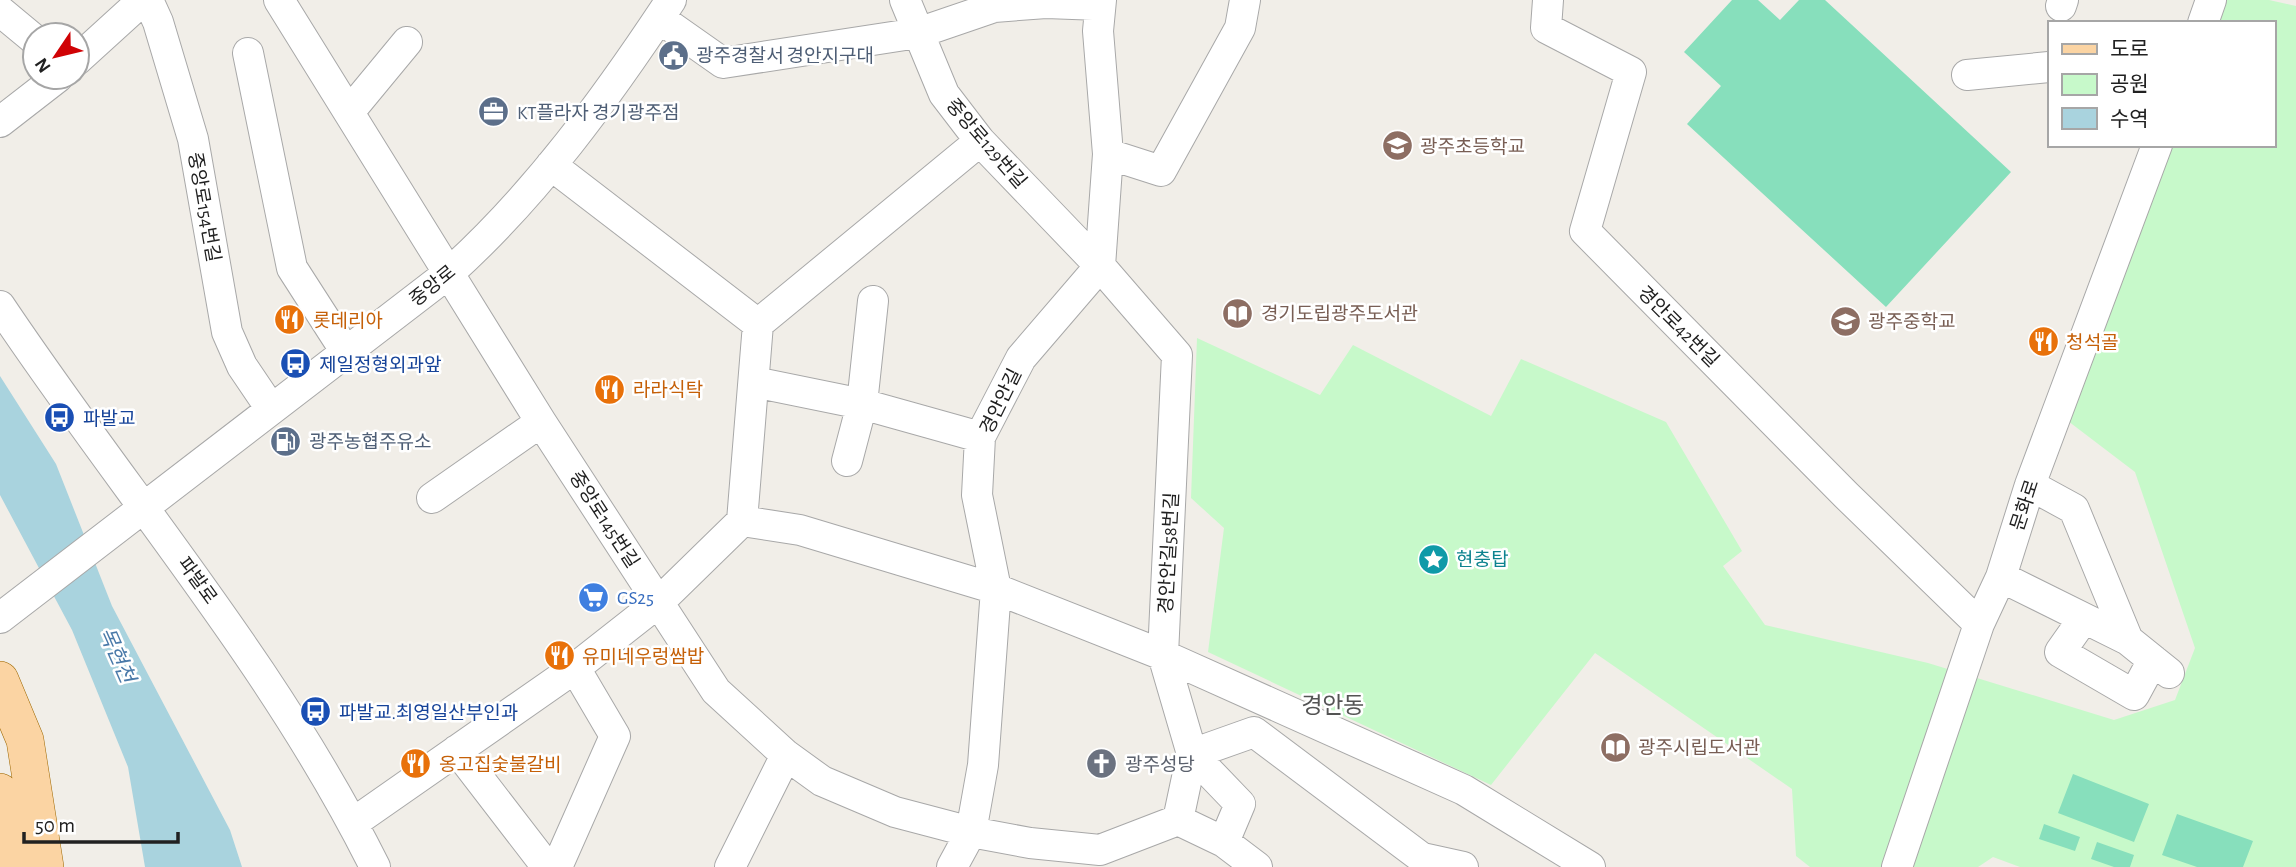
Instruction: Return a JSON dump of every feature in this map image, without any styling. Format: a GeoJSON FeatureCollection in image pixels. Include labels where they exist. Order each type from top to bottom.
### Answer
{"type":"FeatureCollection","features":[{"type":"Feature","properties":{"kind":"main road"},"geometry":{"type":"LineString","coordinates":[[0,680],[25,740],[45,867]]}},
{"type":"Feature","properties":{"kind":"main road"},"geometry":{"type":"LineString","coordinates":[[0,792],[13,867]]}},
{"type":"Feature","properties":{"kind":"street"},"geometry":{"type":"LineString","coordinates":[[91,48],[145,0]]}},
{"type":"Feature","properties":{"kind":"street","name":"중앙로154번길"},"geometry":{"type":"LineString","coordinates":[[145,0],[158,22],[193,139],[227,332],[242,366],[271,408]]}},
{"type":"Feature","properties":{"kind":"street","name":"중앙로145번길"},"geometry":{"type":"LineString","coordinates":[[279,0],[541,422],[716,691],[786,755],[822,781],[895,812],[971,832],[1032,855],[1100,849],[1178,820]]}},
{"type":"Feature","properties":{"kind":"street","name":"중앙로129번길"},"geometry":{"type":"LineString","coordinates":[[905,0],[944,94],[980,141],[1100,266]]}},
{"type":"Feature","properties":{"kind":"street"},"geometry":{"type":"LineString","coordinates":[[1108,154],[1161,170],[1240,28],[1245,0]]}},
{"type":"Feature","properties":{"kind":"street","name":"경안로42번길"},"geometry":{"type":"LineString","coordinates":[[1548,0],[1546,28],[1631,72],[1586,231],[1846,495],[1979,624]]}},
{"type":"Feature","properties":{"kind":"street"},"geometry":{"type":"LineString","coordinates":[[2204,21],[2211,0]]}},
{"type":"Feature","properties":{"kind":"street"},"geometry":{"type":"LineString","coordinates":[[665,9],[723,63],[918,33],[995,7],[1101,3],[1098,31],[1108,154],[1100,266]]}},
{"type":"Feature","properties":{"kind":"street","name":"중앙로"},"geometry":{"type":"LineString","coordinates":[[4,615],[449,273],[511,213],[551,165],[665,9]]}},
{"type":"Feature","properties":{"kind":"street"},"geometry":{"type":"LineString","coordinates":[[0,11],[21,28]]}},
{"type":"Feature","properties":{"kind":"street"},"geometry":{"type":"LineString","coordinates":[[349,111],[407,42]]}},
{"type":"Feature","properties":{"kind":"street"},"geometry":{"type":"LineString","coordinates":[[248,53],[292,268],[346,352]]}},
{"type":"Feature","properties":{"kind":"street"},"geometry":{"type":"LineString","coordinates":[[1968,75],[2048,67]]}},
{"type":"Feature","properties":{"kind":"street"},"geometry":{"type":"LineString","coordinates":[[0,122],[40,91]]}},
{"type":"Feature","properties":{"kind":"street"},"geometry":{"type":"LineString","coordinates":[[353,823],[575,668],[659,602],[743,521],[758,324],[980,141]]}},
{"type":"Feature","properties":{"kind":"street","name":"문화로"},"geometry":{"type":"LineString","coordinates":[[1897,867],[1979,624],[2001,577],[2030,485],[2156,147]]}},
{"type":"Feature","properties":{"kind":"street"},"geometry":{"type":"LineString","coordinates":[[551,165],[758,324]]}},
{"type":"Feature","properties":{"kind":"street","name":"경안안길"},"geometry":{"type":"LineString","coordinates":[[952,867],[971,832],[983,765],[996,589],[977,495],[980,438],[1021,358],[1100,266]]}},
{"type":"Feature","properties":{"kind":"street","name":"경안안길58번길"},"geometry":{"type":"LineString","coordinates":[[1100,266],[1178,355],[1163,655],[1192,754],[1240,804],[1224,842]]}},
{"type":"Feature","properties":{"kind":"street"},"geometry":{"type":"LineString","coordinates":[[847,461],[862,404],[873,301]]}},
{"type":"Feature","properties":{"kind":"street","name":"파발로"},"geometry":{"type":"LineString","coordinates":[[0,306],[141,510],[222,613],[316,757],[375,867]]}},
{"type":"Feature","properties":{"kind":"street"},"geometry":{"type":"LineString","coordinates":[[754,382],[862,404],[980,438]]}},
{"type":"Feature","properties":{"kind":"street"},"geometry":{"type":"LineString","coordinates":[[432,498],[541,422]]}},
{"type":"Feature","properties":{"kind":"street"},"geometry":{"type":"LineString","coordinates":[[2030,485],[2074,509],[2128,640]]}},
{"type":"Feature","properties":{"kind":"street"},"geometry":{"type":"LineString","coordinates":[[743,521],[800,530],[996,589],[1163,655],[1464,790],[1590,867]]}},
{"type":"Feature","properties":{"kind":"street"},"geometry":{"type":"LineString","coordinates":[[2001,577],[2084,618],[2128,640],[2161,667],[2134,695],[2060,652],[2084,618]]}},
{"type":"Feature","properties":{"kind":"street"},"geometry":{"type":"LineString","coordinates":[[556,867],[615,736],[575,668]]}},
{"type":"Feature","properties":{"kind":"street"},"geometry":{"type":"LineString","coordinates":[[1256,867],[1224,842],[1178,820],[1192,754],[1254,732],[1422,858],[1463,867]]}},
{"type":"Feature","properties":{"kind":"street"},"geometry":{"type":"LineString","coordinates":[[457,750],[547,867]]}},
{"type":"Feature","properties":{"kind":"street"},"geometry":{"type":"LineString","coordinates":[[730,867],[786,755]]}},
{"type":"Feature","properties":{"kind":"green space"},"geometry":{"type":"Polygon","coordinates":[[[1732,0],[1758,0],[1780,20],[1799,0],[1825,0],[2011,172],[1886,307],[1687,124],[1721,86],[1684,52],[1732,0]]]}},
{"type":"Feature","properties":{"kind":"green space"},"geometry":{"type":"Polygon","coordinates":[[[2213,0],[2269,0],[2296,6],[2296,867],[2020,867],[1993,857],[1978,867],[1810,867],[1796,856],[1792,789],[1595,653],[1491,785],[1208,652],[1224,528],[1191,498],[1197,338],[1320,395],[1353,345],[1491,416],[1521,359],[1666,422],[1742,551],[1723,566],[1765,625],[1928,663],[2114,720],[2175,700],[2195,648],[2135,472],[2064,418],[2160,147],[2275,147],[2275,21],[2206,21],[2213,0]]]}},
{"type":"Feature","properties":{"kind":"green space"},"geometry":{"type":"Polygon","coordinates":[[[2073,774],[2149,804],[2134,842],[2058,813],[2073,774]]]}},
{"type":"Feature","properties":{"kind":"green space"},"geometry":{"type":"Polygon","coordinates":[[[2177,814],[2253,841],[2243,867],[2197,867],[2162,855],[2177,814]]]}},
{"type":"Feature","properties":{"kind":"green space"},"geometry":{"type":"Polygon","coordinates":[[[2044,824],[2080,837],[2075,851],[2039,839],[2044,824]]]}},
{"type":"Feature","properties":{"kind":"green space"},"geometry":{"type":"Polygon","coordinates":[[[2097,842],[2134,855],[2130,867],[2114,867],[2091,859],[2097,842]]]}},
{"type":"Feature","properties":{"kind":"water","name":"목현천"},"geometry":{"type":"Polygon","coordinates":[[[0,376],[56,464],[112,606],[230,830],[242,867],[145,867],[128,767],[72,630],[0,495],[0,376]]]}},
{"type":"Feature","properties":{"kind":"place","name":"광주경찰서 경안지구대"},"geometry":{"type":"Point","coordinates":[673,55]}},
{"type":"Feature","properties":{"kind":"place","name":"KT플라자 경기광주점"},"geometry":{"type":"Point","coordinates":[494,112]}},
{"type":"Feature","properties":{"kind":"place","name":"광주초등학교"},"geometry":{"type":"Point","coordinates":[1397,146]}},
{"type":"Feature","properties":{"kind":"place","name":"경기도립광주도서관"},"geometry":{"type":"Point","coordinates":[1238,313]}},
{"type":"Feature","properties":{"kind":"place","name":"롯데리아"},"geometry":{"type":"Point","coordinates":[290,320]}},
{"type":"Feature","properties":{"kind":"place","name":"광주중학교"},"geometry":{"type":"Point","coordinates":[1845,321]}},
{"type":"Feature","properties":{"kind":"place","name":"청석골"},"geometry":{"type":"Point","coordinates":[2043,342]}},
{"type":"Feature","properties":{"kind":"place","name":"제일정형외과앞"},"geometry":{"type":"Point","coordinates":[296,364]}},
{"type":"Feature","properties":{"kind":"place","name":"라라식탁"},"geometry":{"type":"Point","coordinates":[610,389]}},
{"type":"Feature","properties":{"kind":"place","name":"파발교"},"geometry":{"type":"Point","coordinates":[60,418]}},
{"type":"Feature","properties":{"kind":"place","name":"광주농협주유소"},"geometry":{"type":"Point","coordinates":[286,441]}},
{"type":"Feature","properties":{"kind":"place","name":"현충탑"},"geometry":{"type":"Point","coordinates":[1433,559]}},
{"type":"Feature","properties":{"kind":"place","name":"GS25"},"geometry":{"type":"Point","coordinates":[594,597]}},
{"type":"Feature","properties":{"kind":"place","name":"유미네우렁쌈밥"},"geometry":{"type":"Point","coordinates":[559,656]}},
{"type":"Feature","properties":{"kind":"place","name":"파발교.최영일산부인과"},"geometry":{"type":"Point","coordinates":[316,712]}},
{"type":"Feature","properties":{"kind":"place","name":"광주시립도서관"},"geometry":{"type":"Point","coordinates":[1615,747]}},
{"type":"Feature","properties":{"kind":"place","name":"옹고집숯불갈비"},"geometry":{"type":"Point","coordinates":[416,764]}},
{"type":"Feature","properties":{"kind":"place","name":"광주성당"},"geometry":{"type":"Point","coordinates":[1102,764]}},
{"type":"Feature","properties":{"kind":"district","name":"경안동"},"geometry":{"type":"Point","coordinates":[1333,705]}}]}
